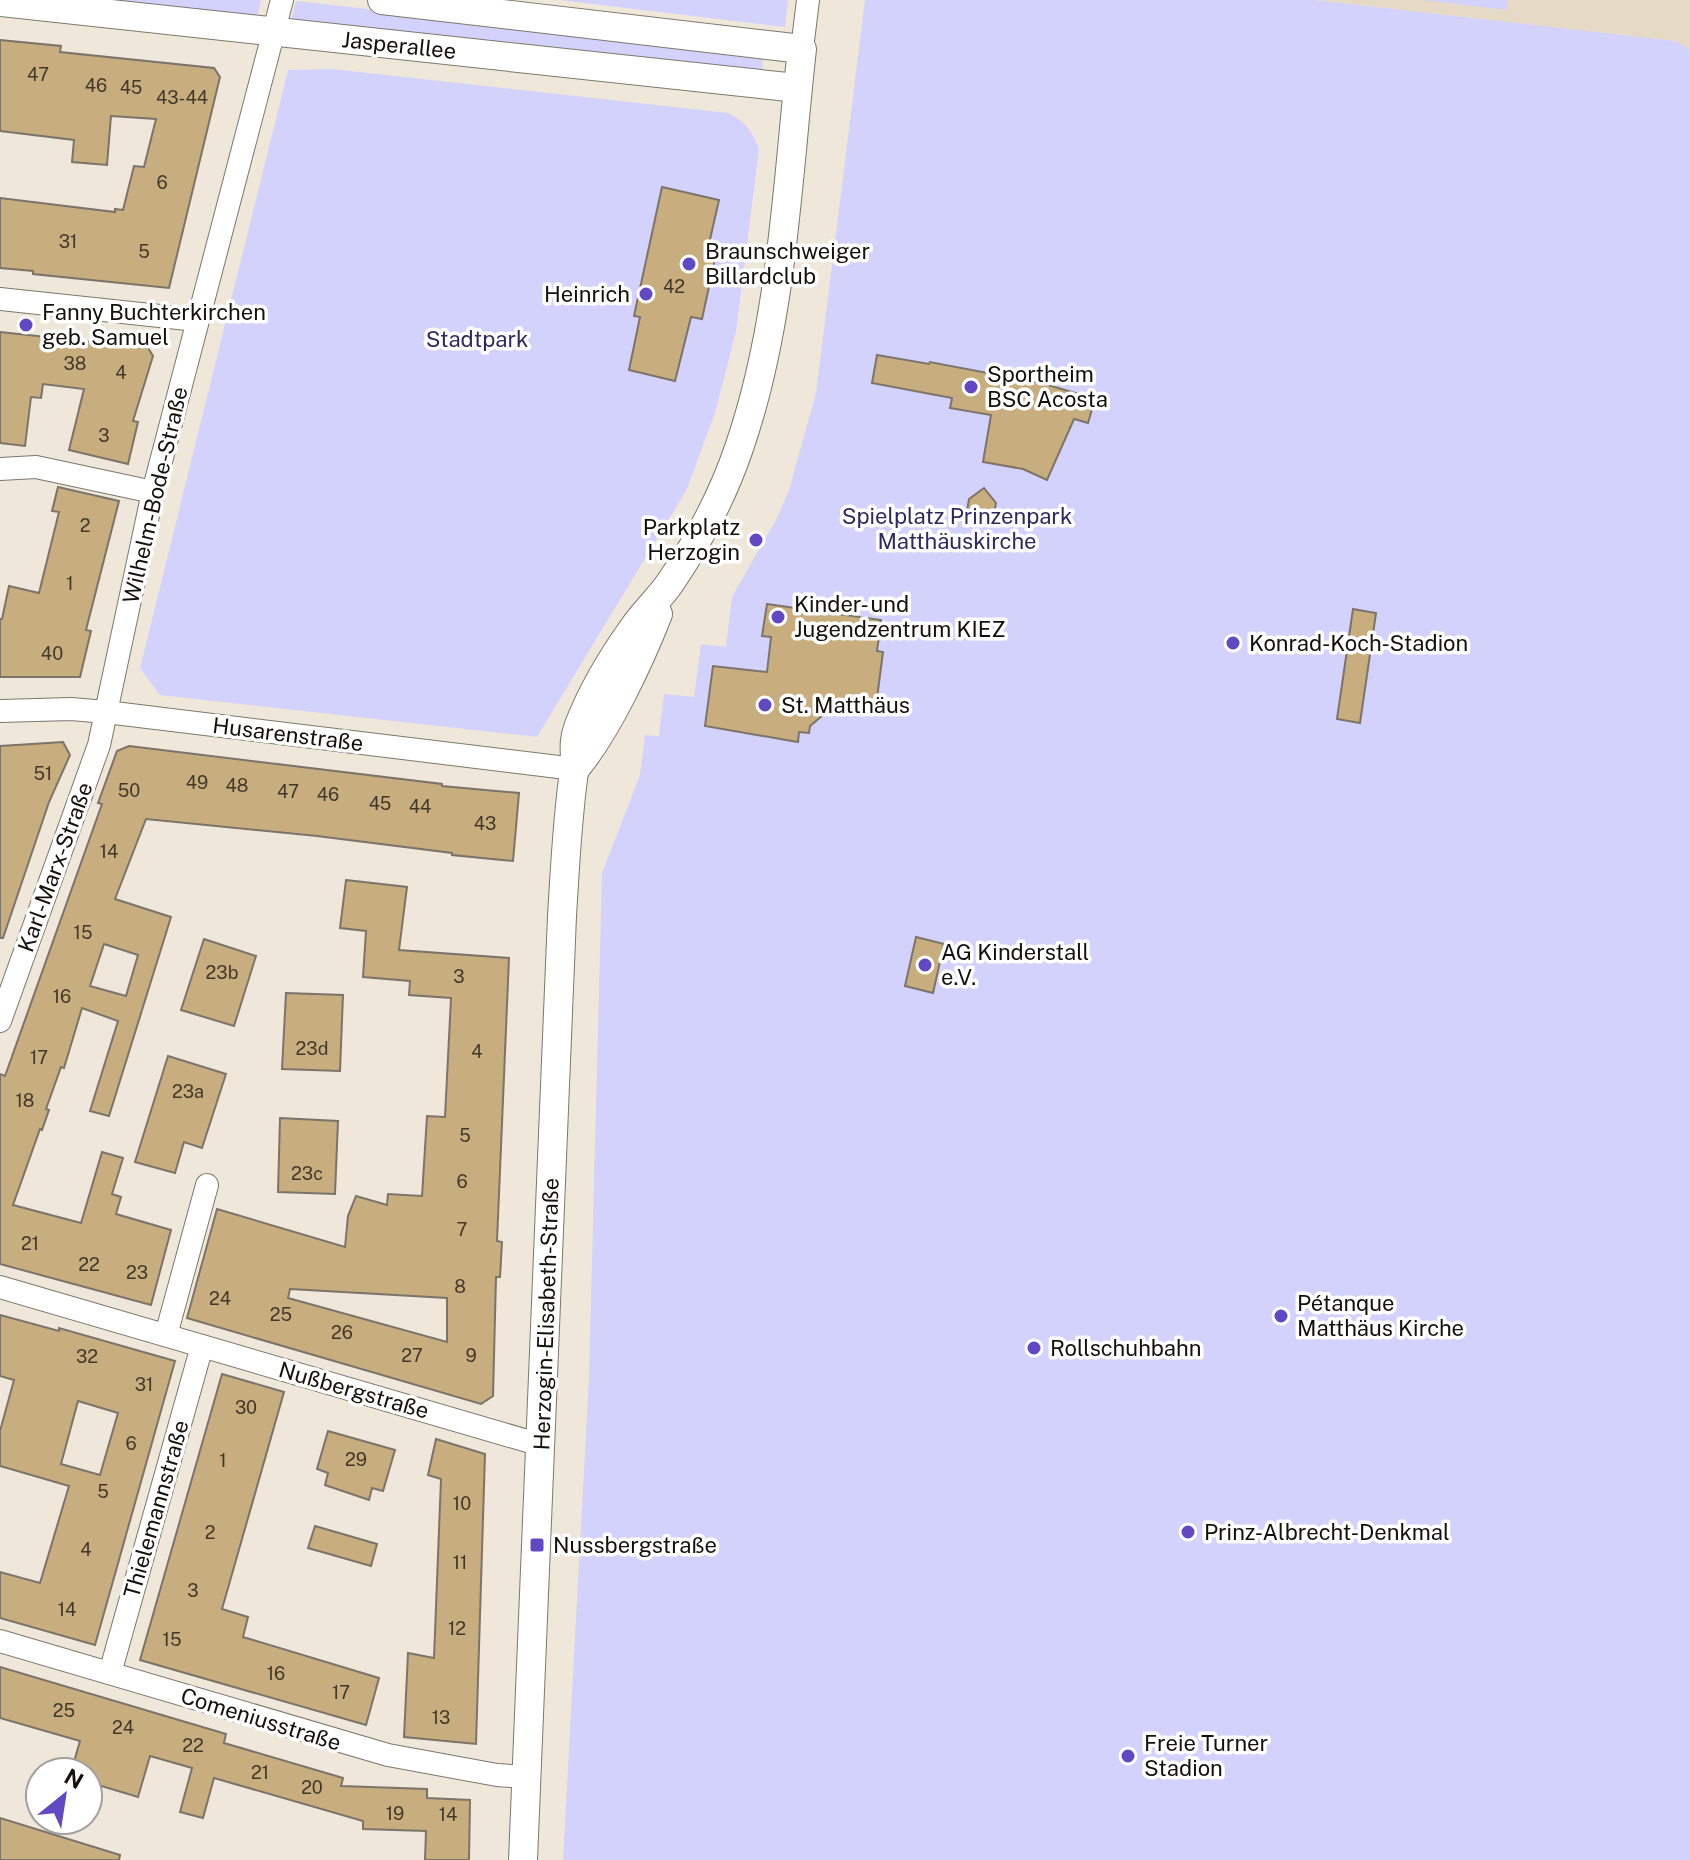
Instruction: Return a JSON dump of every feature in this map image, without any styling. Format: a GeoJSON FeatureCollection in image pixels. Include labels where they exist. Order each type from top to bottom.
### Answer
{"type":"FeatureCollection","features":[{"type":"Feature","properties":{"kind":"street","name":"Wilhelm-Bode-Straße"},"geometry":{"type":"LineString","coordinates":[[106,712],[153,492],[282,0]]}},
{"type":"Feature","properties":{"kind":"street","name":"Jasperallee"},"geometry":{"type":"LineString","coordinates":[[382,0],[802,49]]}},
{"type":"Feature","properties":{"kind":"street","name":"Herzogin-Elisabeth-Straße"},"geometry":{"type":"LineString","coordinates":[[523,1860],[567,815],[575,769],[590,752],[648,640],[670,583],[716,504],[739,449],[755,395],[779,267],[808,0]]}},
{"type":"Feature","properties":{"kind":"street","name":"Jasperallee"},"geometry":{"type":"LineString","coordinates":[[0,2],[797,88]]}},
{"type":"Feature","properties":{"kind":"street"},"geometry":{"type":"LineString","coordinates":[[0,299],[197,320]]}},
{"type":"Feature","properties":{"kind":"street"},"geometry":{"type":"LineString","coordinates":[[0,469],[36,467],[153,492]]}},
{"type":"Feature","properties":{"kind":"street","name":"Husarenstraße"},"geometry":{"type":"LineString","coordinates":[[0,711],[71,709],[106,712],[575,769]]}},
{"type":"Feature","properties":{"kind":"street","name":"Karl-Marx-Straße"},"geometry":{"type":"LineString","coordinates":[[0,1021],[99,745],[106,712]]}},
{"type":"Feature","properties":{"kind":"street"},"geometry":{"type":"LineString","coordinates":[[166,1335],[207,1185]]}},
{"type":"Feature","properties":{"kind":"street","name":"Nußbergstraße"},"geometry":{"type":"LineString","coordinates":[[0,1287],[541,1445]]}},
{"type":"Feature","properties":{"kind":"street","name":"Thielemannstraße"},"geometry":{"type":"LineString","coordinates":[[110,1673],[202,1346]]}},
{"type":"Feature","properties":{"kind":"street","name":"Comeniusstraße"},"geometry":{"type":"LineString","coordinates":[[0,1641],[402,1759],[527,1777]]}},
{"type":"Feature","properties":{"kind":"shaded area"},"geometry":{"type":"Polygon","coordinates":[[[1315,0],[1690,0],[1690,50],[1676,41],[1315,0]]]}},
{"type":"Feature","properties":{"kind":"green space"},"geometry":{"type":"Polygon","coordinates":[[[60,0],[261,0],[256,22],[60,0]]]}},
{"type":"Feature","properties":{"kind":"green space"},"geometry":{"type":"Polygon","coordinates":[[[559,0],[788,0],[785,27],[559,0]]]}},
{"type":"Feature","properties":{"kind":"green space","name":"Spielplatz Prinzenpark Matthäuskirche"},"geometry":{"type":"Polygon","coordinates":[[[865,0],[1315,0],[1676,41],[1690,50],[1690,1860],[563,1860],[589,1378],[602,873],[640,775],[645,735],[659,736],[664,694],[694,697],[701,644],[726,647],[732,597],[777,518],[789,490],[816,393],[865,0]]]}},
{"type":"Feature","properties":{"kind":"green space"},"geometry":{"type":"Polygon","coordinates":[[[1423,0],[1508,0],[1507,10],[1423,0]]]}},
{"type":"Feature","properties":{"kind":"green space"},"geometry":{"type":"Polygon","coordinates":[[[296,1],[763,53],[762,74],[291,21],[296,1]]]}},
{"type":"Feature","properties":{"kind":"green space","name":"Stadtpark"},"geometry":{"type":"Polygon","coordinates":[[[332,69],[728,113],[748,128],[759,149],[736,331],[716,410],[687,489],[537,737],[160,695],[140,668],[288,70],[332,69]]]}},
{"type":"Feature","properties":{"kind":"building"},"geometry":{"type":"Polygon","coordinates":[[[0,40],[61,46],[60,52],[214,68],[220,77],[169,288],[0,268],[0,198],[115,212],[115,209],[123,210],[134,166],[144,167],[156,119],[111,116],[107,165],[72,162],[74,140],[0,131],[0,40]]]}},
{"type":"Feature","properties":{"kind":"building"},"geometry":{"type":"Polygon","coordinates":[[[662,187],[719,200],[706,257],[715,259],[702,319],[691,317],[675,381],[629,370],[640,317],[634,316],[662,187]]]}},
{"type":"Feature","properties":{"kind":"building"},"geometry":{"type":"Polygon","coordinates":[[[0,332],[148,348],[153,356],[133,421],[138,422],[128,464],[69,450],[84,389],[43,384],[41,398],[31,397],[25,446],[0,443],[0,332]]]}},
{"type":"Feature","properties":{"kind":"building"},"geometry":{"type":"Polygon","coordinates":[[[877,355],[1045,384],[1095,399],[1088,423],[1074,419],[1047,480],[1023,469],[983,462],[991,415],[950,408],[952,398],[872,383],[877,355]]]}},
{"type":"Feature","properties":{"kind":"building"},"geometry":{"type":"Polygon","coordinates":[[[58,487],[119,501],[86,630],[91,631],[80,677],[0,677],[0,619],[9,586],[39,593],[59,512],[52,511],[58,487]]]}},
{"type":"Feature","properties":{"kind":"building"},"geometry":{"type":"Polygon","coordinates":[[[984,488],[996,503],[994,514],[985,521],[974,520],[967,511],[969,499],[984,488]]]}},
{"type":"Feature","properties":{"kind":"building"},"geometry":{"type":"Polygon","coordinates":[[[767,604],[881,620],[877,651],[883,652],[876,706],[828,700],[822,716],[810,726],[809,733],[799,732],[798,742],[705,726],[713,666],[767,672],[771,637],[762,636],[767,604]]]}},
{"type":"Feature","properties":{"kind":"building"},"geometry":{"type":"Polygon","coordinates":[[[1353,609],[1376,613],[1360,723],[1337,719],[1353,609]]]}},
{"type":"Feature","properties":{"kind":"building"},"geometry":{"type":"Polygon","coordinates":[[[63,742],[70,755],[49,802],[3,938],[0,938],[0,746],[63,742]]]}},
{"type":"Feature","properties":{"kind":"building"},"geometry":{"type":"Polygon","coordinates":[[[129,746],[519,793],[513,861],[317,836],[146,819],[115,899],[171,917],[109,1116],[90,1111],[118,1021],[82,1008],[64,1068],[61,1067],[46,1109],[49,1110],[13,1205],[81,1223],[102,1152],[123,1158],[112,1194],[121,1197],[116,1214],[171,1230],[151,1305],[0,1264],[0,1074],[5,1076],[102,804],[98,803],[117,751],[129,746]],[[104,944],[90,986],[126,996],[138,955],[104,944]]]}},
{"type":"Feature","properties":{"kind":"building"},"geometry":{"type":"Polygon","coordinates":[[[346,880],[407,887],[399,950],[509,958],[497,1241],[502,1242],[500,1277],[496,1277],[493,1396],[481,1404],[187,1318],[217,1209],[345,1247],[348,1216],[356,1196],[387,1205],[388,1194],[422,1196],[427,1116],[445,1117],[451,998],[409,995],[410,981],[363,977],[366,931],[340,928],[346,880]],[[290,1289],[288,1298],[447,1342],[447,1298],[290,1289]]]}},
{"type":"Feature","properties":{"kind":"building","name":"AG Kinderstall e.V."},"geometry":{"type":"Polygon","coordinates":[[[916,937],[944,944],[933,993],[905,986],[916,937]]]}},
{"type":"Feature","properties":{"kind":"building"},"geometry":{"type":"Polygon","coordinates":[[[204,939],[256,956],[234,1026],[181,1010],[204,939]]]}},
{"type":"Feature","properties":{"kind":"building"},"geometry":{"type":"Polygon","coordinates":[[[286,993],[343,995],[340,1071],[282,1069],[286,993]]]}},
{"type":"Feature","properties":{"kind":"building"},"geometry":{"type":"Polygon","coordinates":[[[168,1056],[226,1074],[202,1148],[184,1142],[175,1173],[135,1162],[168,1056]]]}},
{"type":"Feature","properties":{"kind":"building"},"geometry":{"type":"Polygon","coordinates":[[[280,1118],[338,1121],[335,1194],[278,1192],[280,1118]]]}},
{"type":"Feature","properties":{"kind":"building"},"geometry":{"type":"Polygon","coordinates":[[[0,1315],[59,1331],[59,1328],[175,1361],[95,1645],[0,1618],[0,1572],[40,1583],[69,1486],[0,1466],[0,1431],[14,1380],[0,1376],[0,1315]],[[78,1401],[61,1464],[100,1475],[118,1413],[78,1401]]]}},
{"type":"Feature","properties":{"kind":"building"},"geometry":{"type":"Polygon","coordinates":[[[222,1374],[284,1392],[222,1609],[248,1617],[243,1637],[379,1678],[366,1725],[140,1660],[222,1374]]]}},
{"type":"Feature","properties":{"kind":"building"},"geometry":{"type":"Polygon","coordinates":[[[328,1431],[395,1450],[383,1491],[372,1488],[369,1500],[325,1485],[328,1473],[317,1469],[328,1431]]]}},
{"type":"Feature","properties":{"kind":"building"},"geometry":{"type":"Polygon","coordinates":[[[436,1439],[485,1454],[476,1744],[404,1737],[408,1653],[434,1658],[441,1479],[428,1475],[436,1439]]]}},
{"type":"Feature","properties":{"kind":"building"},"geometry":{"type":"Polygon","coordinates":[[[315,1526],[377,1544],[371,1566],[308,1548],[315,1526]]]}},
{"type":"Feature","properties":{"kind":"building"},"geometry":{"type":"Polygon","coordinates":[[[0,1667],[226,1734],[224,1743],[343,1778],[341,1786],[427,1789],[427,1798],[470,1800],[469,1860],[425,1860],[426,1831],[363,1829],[363,1821],[214,1778],[203,1818],[180,1812],[192,1768],[150,1756],[138,1797],[104,1787],[104,1756],[76,1756],[80,1741],[0,1718],[0,1667]]]}},
{"type":"Feature","properties":{"kind":"building"},"geometry":{"type":"Polygon","coordinates":[[[0,1818],[24,1825],[24,1836],[58,1836],[120,1855],[119,1860],[0,1860],[0,1818]]]}},
{"type":"Feature","properties":{"kind":"place","name":"Braunschweiger Billardclub"},"geometry":{"type":"Point","coordinates":[689,264]}},
{"type":"Feature","properties":{"kind":"place","name":"Heinrich"},"geometry":{"type":"Point","coordinates":[646,294]}},
{"type":"Feature","properties":{"kind":"place","name":"Fanny Buchterkirchen geb. Samuel"},"geometry":{"type":"Point","coordinates":[26,325]}},
{"type":"Feature","properties":{"kind":"place","name":"Sportheim BSC Acosta"},"geometry":{"type":"Point","coordinates":[971,387]}},
{"type":"Feature","properties":{"kind":"place","name":"Parkplatz Herzogin"},"geometry":{"type":"Point","coordinates":[756,540]}},
{"type":"Feature","properties":{"kind":"place","name":"Kinder- und Jugendzentrum KIEZ"},"geometry":{"type":"Point","coordinates":[778,617]}},
{"type":"Feature","properties":{"kind":"place","name":"Konrad-Koch-Stadion"},"geometry":{"type":"Point","coordinates":[1233,643]}},
{"type":"Feature","properties":{"kind":"place","name":"St. Matthäus"},"geometry":{"type":"Point","coordinates":[765,705]}},
{"type":"Feature","properties":{"kind":"place","name":"AG Kinderstall e.V."},"geometry":{"type":"Point","coordinates":[925,965]}},
{"type":"Feature","properties":{"kind":"place","name":"Pétanque Matthäus Kirche"},"geometry":{"type":"Point","coordinates":[1281,1316]}},
{"type":"Feature","properties":{"kind":"place","name":"Rollschuhbahn"},"geometry":{"type":"Point","coordinates":[1034,1348]}},
{"type":"Feature","properties":{"kind":"place","name":"Prinz-Albrecht-Denkmal"},"geometry":{"type":"Point","coordinates":[1188,1532]}},
{"type":"Feature","properties":{"kind":"place","name":"Nussbergstraße"},"geometry":{"type":"Point","coordinates":[537,1545]}},
{"type":"Feature","properties":{"kind":"place","name":"Freie Turner Stadion"},"geometry":{"type":"Point","coordinates":[1128,1756]}}]}
